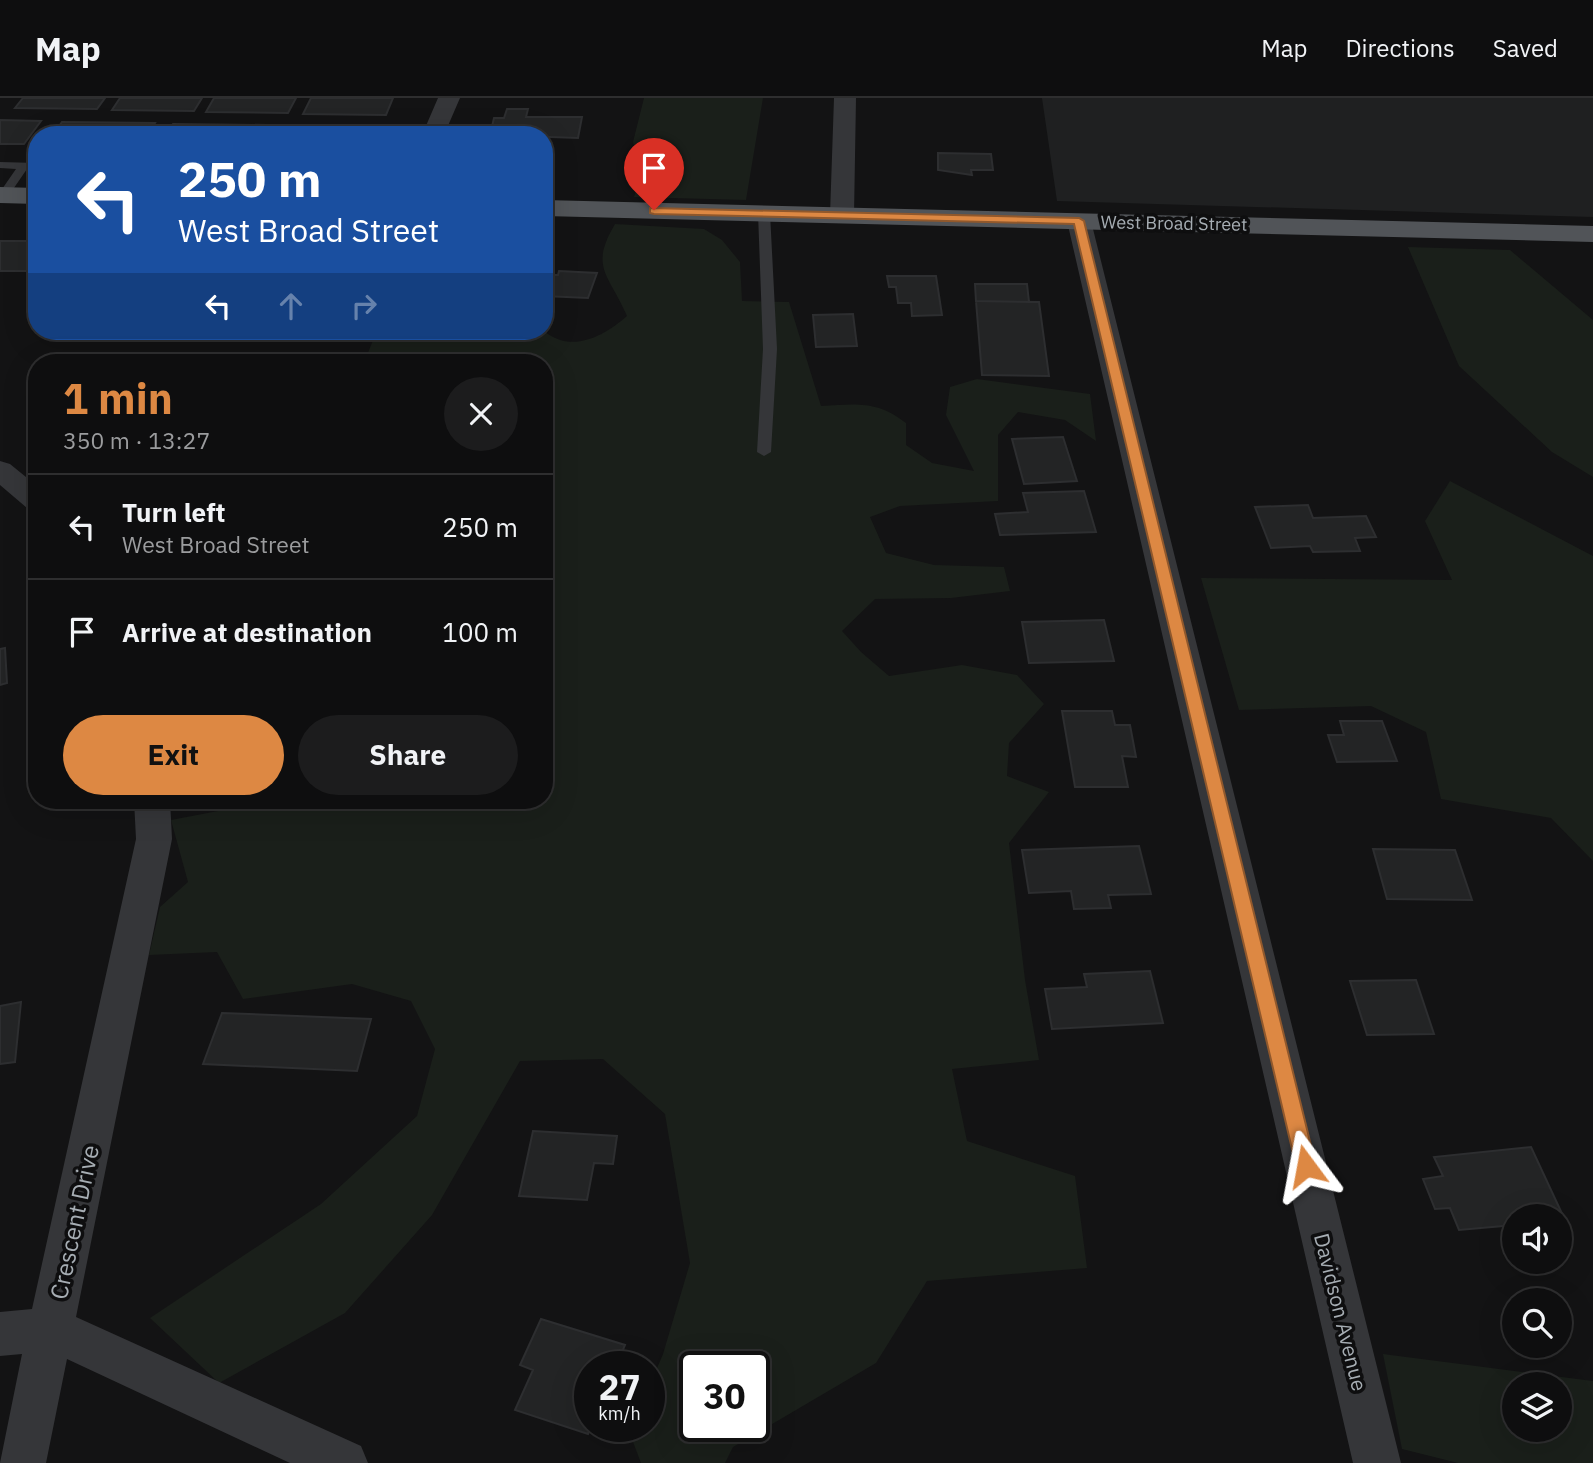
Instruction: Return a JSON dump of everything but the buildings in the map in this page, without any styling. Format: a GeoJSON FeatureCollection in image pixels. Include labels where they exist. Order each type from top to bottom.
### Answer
{"type":"FeatureCollection","features":[{"type":"Feature","properties":{"kind":"main road"},"geometry":{"type":"LineString","coordinates":[[2,195],[28,196]]}},
{"type":"Feature","properties":{"kind":"main road","name":"West Broad Street"},"geometry":{"type":"LineString","coordinates":[[553,208],[1593,234]]}},
{"type":"Feature","properties":{"kind":"street"},"geometry":{"type":"LineString","coordinates":[[437,126],[449,98]]}},
{"type":"Feature","properties":{"kind":"street"},"geometry":{"type":"LineString","coordinates":[[842,215],[845,98]]}},
{"type":"Feature","properties":{"kind":"street","name":"Davidson Avenue"},"geometry":{"type":"LineString","coordinates":[[1079,221],[1377,1463]]}},
{"type":"Feature","properties":{"kind":"street"},"geometry":{"type":"LineString","coordinates":[[0,470],[28,494]]}},
{"type":"Feature","properties":{"kind":"street","name":"Crescent Drive"},"geometry":{"type":"LineString","coordinates":[[152,809],[154,839],[52,1329],[344,1463]]}},
{"type":"Feature","properties":{"kind":"street"},"geometry":{"type":"LineString","coordinates":[[0,1335],[52,1329],[22,1463]]}},
{"type":"Feature","properties":{"kind":"lane"},"geometry":{"type":"LineString","coordinates":[[0,165],[28,166]]}},
{"type":"Feature","properties":{"kind":"lane"},"geometry":{"type":"LineString","coordinates":[[2,195],[28,168]]}},
{"type":"Feature","properties":{"kind":"lane"},"geometry":{"type":"LineString","coordinates":[[764,213],[770,349],[764,452]]}},
{"type":"Feature","properties":{"kind":"shaded area"},"geometry":{"type":"Polygon","coordinates":[[[644,98],[763,98],[746,200],[634,197],[642,174],[633,142],[644,98]]]}},
{"type":"Feature","properties":{"kind":"shaded area"},"geometry":{"type":"Polygon","coordinates":[[[1042,98],[1593,98],[1593,217],[1057,201],[1042,98]]]}},
{"type":"Feature","properties":{"kind":"shaded area"},"geometry":{"type":"Polygon","coordinates":[[[615,224],[704,229],[722,240],[740,262],[742,301],[789,302],[821,406],[856,404],[885,410],[906,423],[906,445],[932,463],[974,471],[946,415],[950,387],[977,379],[1090,394],[1096,441],[1065,420],[1018,412],[998,435],[998,501],[900,506],[870,517],[886,553],[934,565],[1004,567],[1010,591],[951,598],[875,599],[842,631],[889,676],[962,665],[1017,675],[1044,704],[1009,743],[1007,776],[1049,792],[1009,843],[1025,980],[1039,1060],[952,1069],[967,1141],[1075,1176],[1087,1268],[927,1281],[876,1363],[770,1425],[770,1351],[679,1351],[679,1442],[742,1442],[733,1447],[725,1463],[641,1463],[633,1442],[665,1442],[664,1351],[690,1263],[665,1114],[603,1059],[520,1061],[432,1215],[345,1313],[219,1383],[150,1318],[321,1204],[417,1116],[435,1049],[411,1001],[352,984],[243,999],[217,952],[149,955],[160,907],[188,882],[171,820],[229,809],[553,809],[553,354],[367,354],[373,340],[553,340],[553,337],[566,341],[587,340],[608,330],[627,316],[604,271],[603,251],[615,224]]]}},
{"type":"Feature","properties":{"kind":"shaded area"},"geometry":{"type":"Polygon","coordinates":[[[1408,247],[1510,250],[1593,320],[1593,477],[1552,452],[1459,366],[1408,247]]]}},
{"type":"Feature","properties":{"kind":"shaded area"},"geometry":{"type":"Polygon","coordinates":[[[1450,481],[1593,556],[1593,861],[1551,818],[1441,799],[1426,732],[1371,706],[1239,710],[1201,578],[1452,580],[1425,521],[1450,481]]]}},
{"type":"Feature","properties":{"kind":"shaded area"},"geometry":{"type":"Polygon","coordinates":[[[1383,1354],[1523,1372],[1502,1372],[1502,1442],[1572,1442],[1572,1378],[1593,1381],[1593,1463],[1458,1463],[1402,1449],[1383,1354]]]}},
{"type":"Feature","properties":{"kind":"route"},"geometry":{"type":"LineString","coordinates":[[654,210],[1079,221],[1306,1166]]}}]}
